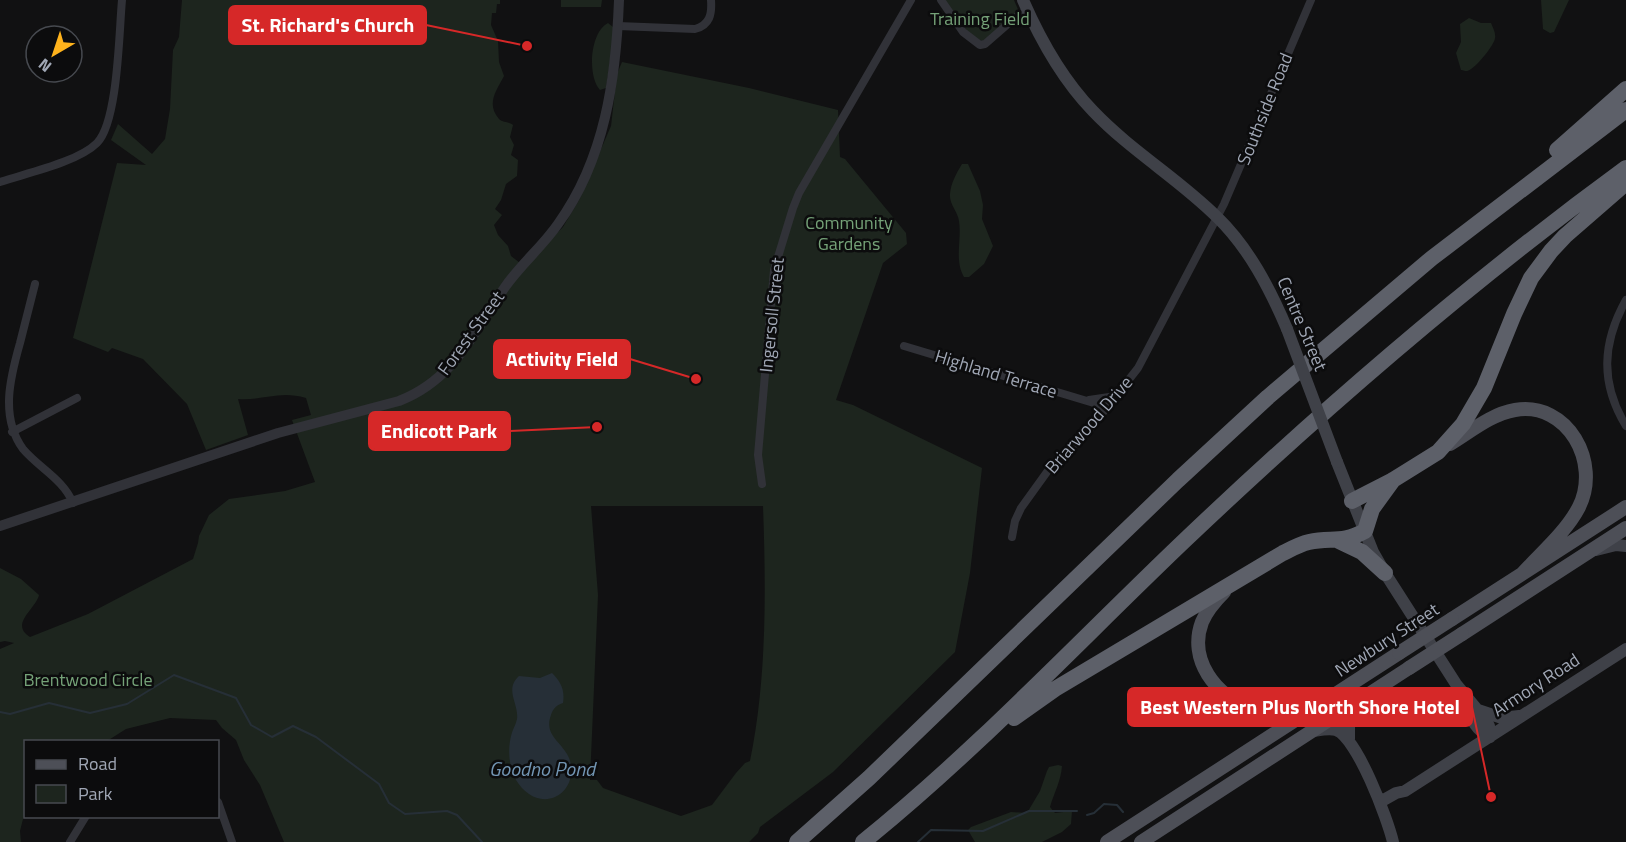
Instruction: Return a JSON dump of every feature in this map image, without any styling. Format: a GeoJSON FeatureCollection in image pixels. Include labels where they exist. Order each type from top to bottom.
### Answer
{"type":"FeatureCollection","features":[{"type":"Feature","properties":{"kind":"highway"},"geometry":{"type":"LineString","coordinates":[[1506,200],[1547,159],[1626,89]]}},
{"type":"Feature","properties":{"kind":"highway"},"geometry":{"type":"LineString","coordinates":[[797,842],[869,778],[1169,488],[1268,397],[1423,265],[1626,110]]}},
{"type":"Feature","properties":{"kind":"highway"},"geometry":{"type":"LineString","coordinates":[[863,842],[958,758],[1192,533],[1318,418],[1392,353],[1484,278],[1626,168]]}},
{"type":"Feature","properties":{"kind":"highway"},"geometry":{"type":"LineString","coordinates":[[1352,501],[1393,480],[1438,452],[1474,408],[1494,366],[1522,296],[1542,263],[1565,236],[1626,183]]}},
{"type":"Feature","properties":{"kind":"highway"},"geometry":{"type":"LineString","coordinates":[[958,758],[1055,689],[1297,546],[1317,540],[1339,541],[1365,531],[1372,508],[1393,480]]}},
{"type":"Feature","properties":{"kind":"highway"},"geometry":{"type":"LineString","coordinates":[[1339,541],[1362,552],[1385,573]]}},
{"type":"Feature","properties":{"kind":"main road","name":"Centre Street"},"geometry":{"type":"LineString","coordinates":[[1025,5],[1065,76],[1094,112],[1218,218],[1230,231],[1260,274],[1287,329],[1352,501],[1385,573],[1474,713],[1489,726],[1490,736]]}},
{"type":"Feature","properties":{"kind":"main road"},"geometry":{"type":"LineString","coordinates":[[1438,452],[1492,418],[1516,410],[1538,410],[1548,414],[1565,426],[1577,440],[1584,457],[1585,468],[1585,482],[1579,506],[1559,533],[1522,574]]}},
{"type":"Feature","properties":{"kind":"main road","name":"Newbury Street"},"geometry":{"type":"LineString","coordinates":[[1107,842],[1626,507]]}},
{"type":"Feature","properties":{"kind":"main road","name":"Newbury Street"},"geometry":{"type":"LineString","coordinates":[[1140,842],[1626,528]]}},
{"type":"Feature","properties":{"kind":"main road"},"geometry":{"type":"LineString","coordinates":[[1589,553],[1616,545],[1626,546]]}},
{"type":"Feature","properties":{"kind":"main road"},"geometry":{"type":"LineString","coordinates":[[1231,585],[1207,612],[1199,633],[1200,657],[1210,679],[1227,696],[1241,703],[1262,708],[1296,706],[1334,696]]}},
{"type":"Feature","properties":{"kind":"main road","name":"Armory Road"},"geometry":{"type":"LineString","coordinates":[[1382,807],[1401,792],[1626,649]]}},
{"type":"Feature","properties":{"kind":"main road"},"geometry":{"type":"LineString","coordinates":[[1348,739],[1349,722],[1358,702]]}},
{"type":"Feature","properties":{"kind":"main road"},"geometry":{"type":"LineString","coordinates":[[1459,757],[1469,740],[1474,713],[1502,718],[1523,715]]}},
{"type":"Feature","properties":{"kind":"main road"},"geometry":{"type":"LineString","coordinates":[[1313,731],[1336,730],[1348,739],[1370,779],[1393,842]]}},
{"type":"Feature","properties":{"kind":"main road"},"geometry":{"type":"LineString","coordinates":[[1370,779],[1384,789],[1401,792]]}},
{"type":"Feature","properties":{"kind":"street"},"geometry":{"type":"LineString","coordinates":[[0,182],[77,156],[97,143],[104,135],[112,112],[122,0]]}},
{"type":"Feature","properties":{"kind":"street","name":"Forest Street"},"geometry":{"type":"LineString","coordinates":[[0,526],[278,433],[399,401],[414,395],[439,379],[465,348],[521,266],[559,223],[584,178],[603,128],[614,72],[619,0]]}},
{"type":"Feature","properties":{"kind":"street"},"geometry":{"type":"LineString","coordinates":[[618,27],[695,29],[702,27],[712,12],[711,0]]}},
{"type":"Feature","properties":{"kind":"street","name":"Ingersoll Street"},"geometry":{"type":"LineString","coordinates":[[762,484],[758,455],[774,270],[782,242],[800,193],[911,0]]}},
{"type":"Feature","properties":{"kind":"street"},"geometry":{"type":"LineString","coordinates":[[941,0],[963,32],[980,45],[985,44],[1025,5]]}},
{"type":"Feature","properties":{"kind":"street","name":"Southside Road"},"geometry":{"type":"LineString","coordinates":[[1218,218],[1311,0]]}},
{"type":"Feature","properties":{"kind":"street","name":"Briarwood Drive"},"geometry":{"type":"LineString","coordinates":[[1012,537],[1015,521],[1021,508],[1052,465],[1089,430],[1138,368],[1218,218]]}},
{"type":"Feature","properties":{"kind":"street"},"geometry":{"type":"LineString","coordinates":[[35,284],[8,385],[7,416],[12,432],[21,448],[63,487],[73,503]]}},
{"type":"Feature","properties":{"kind":"street"},"geometry":{"type":"LineString","coordinates":[[1626,300],[1613,327],[1608,343],[1607,358],[1611,394],[1626,426]]}},
{"type":"Feature","properties":{"kind":"street","name":"Highland Terrace"},"geometry":{"type":"LineString","coordinates":[[904,346],[1036,387],[1089,400],[1116,396]]}},
{"type":"Feature","properties":{"kind":"street"},"geometry":{"type":"LineString","coordinates":[[12,432],[77,398]]}},
{"type":"Feature","properties":{"kind":"street","name":"Highland Terrace"},"geometry":{"type":"LineString","coordinates":[[1089,400],[1107,407]]}},
{"type":"Feature","properties":{"kind":"street"},"geometry":{"type":"LineString","coordinates":[[219,805],[232,842]]}},
{"type":"Feature","properties":{"kind":"street"},"geometry":{"type":"LineString","coordinates":[[70,842],[85,818]]}},
{"type":"Feature","properties":{"kind":"green space"},"geometry":{"type":"Polygon","coordinates":[[[182,0],[500,0],[496,13],[492,13],[491,25],[498,41],[499,62],[504,76],[494,98],[493,108],[499,119],[513,125],[510,137],[514,145],[511,155],[518,160],[517,176],[506,184],[501,200],[495,209],[502,215],[494,225],[498,235],[508,246],[511,256],[524,266],[563,227],[579,200],[611,126],[617,74],[622,62],[749,88],[838,110],[840,157],[845,159],[906,233],[907,244],[883,263],[836,400],[853,405],[982,468],[970,573],[955,652],[833,772],[760,827],[758,833],[749,842],[284,842],[260,785],[244,760],[236,740],[216,720],[170,718],[126,729],[109,740],[24,740],[24,815],[20,831],[21,842],[0,842],[0,649],[14,643],[0,642],[0,568],[21,579],[39,595],[23,622],[24,632],[30,637],[88,614],[193,559],[199,536],[209,515],[229,499],[285,491],[315,482],[292,420],[311,415],[306,398],[279,395],[238,399],[248,435],[206,450],[187,404],[143,359],[112,348],[108,352],[73,338],[117,163],[146,165],[111,140],[118,124],[152,154],[165,139],[170,109],[173,50],[179,37],[182,0]],[[591,506],[598,595],[590,780],[597,780],[603,788],[681,816],[712,805],[736,773],[750,761],[760,698],[765,569],[763,506],[591,506]]]}},
{"type":"Feature","properties":{"kind":"green space"},"geometry":{"type":"Polygon","coordinates":[[[561,0],[602,0],[601,7],[561,7],[561,0]]]}},
{"type":"Feature","properties":{"kind":"green space","name":"Training Field"},"geometry":{"type":"Polygon","coordinates":[[[944,0],[1014,0],[1019,12],[983,41],[973,39],[944,0]]]}},
{"type":"Feature","properties":{"kind":"green space"},"geometry":{"type":"Polygon","coordinates":[[[1541,0],[1569,0],[1554,32],[1550,33],[1543,29],[1541,0]]]}},
{"type":"Feature","properties":{"kind":"green space"},"geometry":{"type":"Polygon","coordinates":[[[1469,18],[1481,23],[1491,23],[1495,36],[1485,55],[1474,67],[1466,71],[1461,70],[1456,53],[1461,42],[1460,24],[1469,18]]]}},
{"type":"Feature","properties":{"kind":"green space"},"geometry":{"type":"Polygon","coordinates":[[[608,23],[613,27],[613,42],[606,88],[600,90],[593,75],[592,55],[597,35],[608,23]]]}},
{"type":"Feature","properties":{"kind":"green space"},"geometry":{"type":"Polygon","coordinates":[[[962,164],[968,164],[980,191],[983,205],[982,219],[993,246],[984,264],[969,277],[964,277],[959,264],[960,228],[950,198],[953,182],[962,164]]]}},
{"type":"Feature","properties":{"kind":"green space"},"geometry":{"type":"Polygon","coordinates":[[[1062,766],[1059,782],[1050,807],[1055,813],[1072,811],[1071,824],[1062,832],[1042,842],[975,842],[968,830],[971,827],[1011,812],[1027,813],[1040,791],[1049,767],[1062,766]]]}},
{"type":"Feature","properties":{"kind":"water","name":"Goodno Pond"},"geometry":{"type":"Polygon","coordinates":[[[552,673],[562,686],[563,703],[552,713],[549,727],[570,760],[571,772],[565,789],[555,797],[545,799],[535,797],[523,789],[511,768],[509,752],[517,719],[512,692],[519,676],[540,678],[552,673]]]}},
{"type":"Feature","properties":{"kind":"waterway"},"geometry":{"type":"LineString","coordinates":[[0,712],[10,714],[49,703],[90,713],[127,704],[174,675],[236,698],[251,725],[272,737],[293,726],[316,737],[379,784],[389,803],[405,814],[447,811],[457,815],[482,842]]}},
{"type":"Feature","properties":{"kind":"waterway"},"geometry":{"type":"LineString","coordinates":[[1087,815],[1094,813],[1104,804],[1117,805],[1123,812]]}},
{"type":"Feature","properties":{"kind":"waterway"},"geometry":{"type":"LineString","coordinates":[[918,842],[931,830],[983,831],[1029,811],[1077,811]]}},
{"type":"Feature","properties":{"kind":"place","name":"St. Richard's Church"},"geometry":{"type":"Point","coordinates":[527,46]}},
{"type":"Feature","properties":{"kind":"place","name":"Activity Field"},"geometry":{"type":"Point","coordinates":[696,379]}},
{"type":"Feature","properties":{"kind":"place","name":"Endicott Park"},"geometry":{"type":"Point","coordinates":[597,427]}},
{"type":"Feature","properties":{"kind":"place","name":"Best Western Plus North Shore Hotel"},"geometry":{"type":"Point","coordinates":[1491,797]}},
{"type":"Feature","properties":{"kind":"park label","name":"Community Gardens"},"geometry":{"type":"Point","coordinates":[849,233]}},
{"type":"Feature","properties":{"kind":"park label","name":"Brentwood Circle"},"geometry":{"type":"Point","coordinates":[88,680]}}]}
